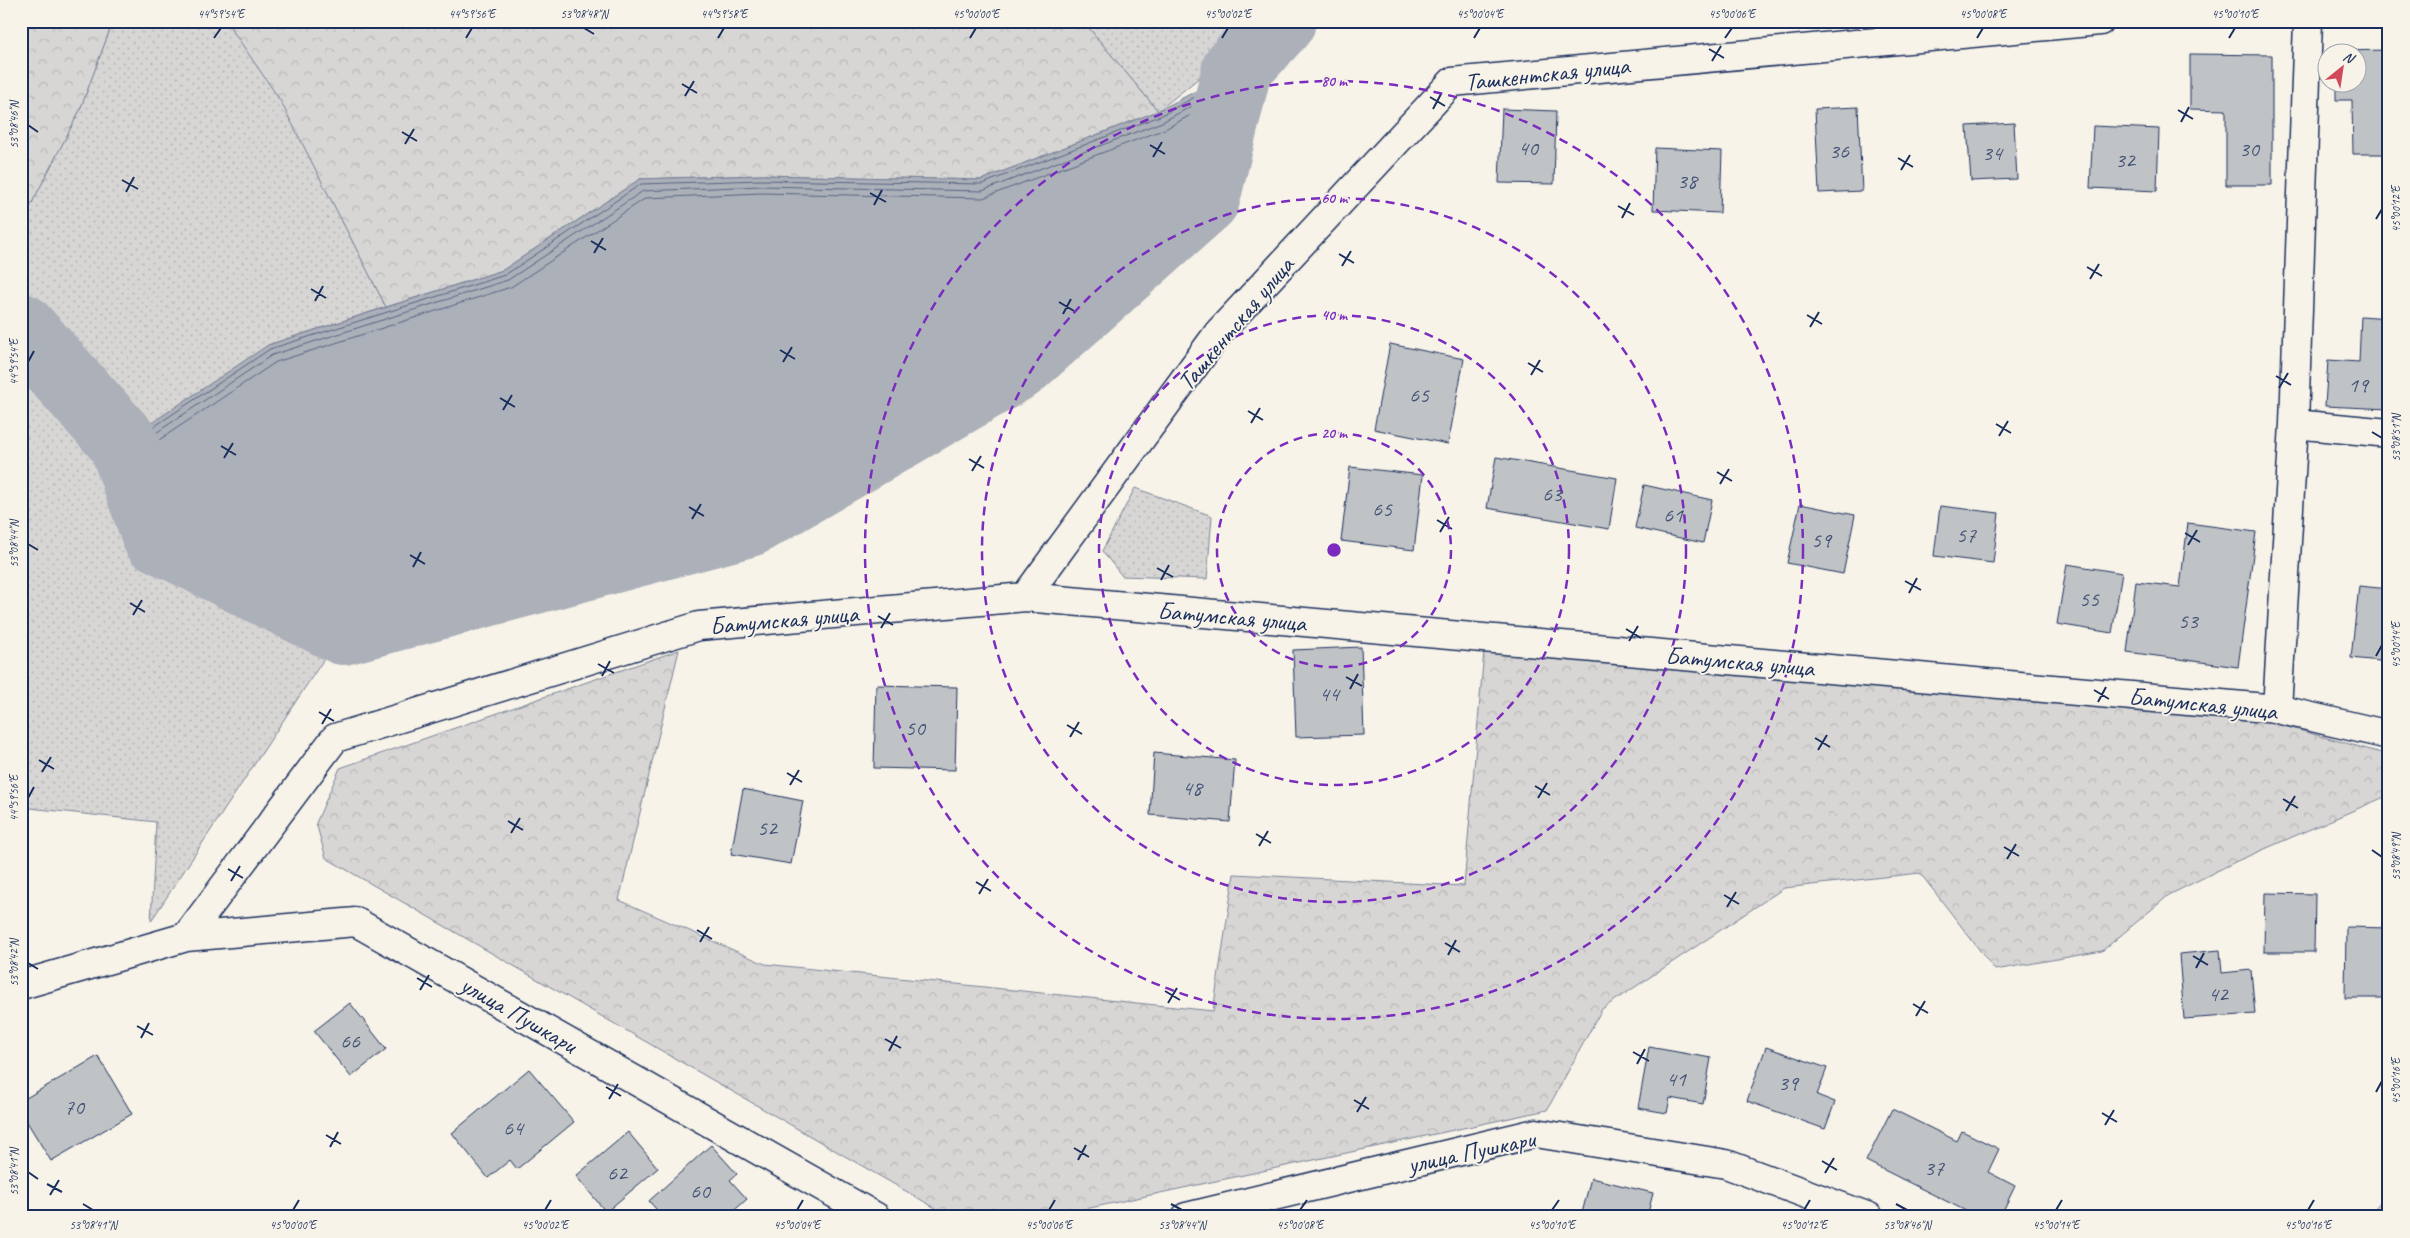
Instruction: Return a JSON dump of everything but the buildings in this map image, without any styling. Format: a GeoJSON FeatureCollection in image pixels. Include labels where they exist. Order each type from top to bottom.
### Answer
{"type":"FeatureCollection","features":[{"type":"Feature","properties":{"kind":"street","name":"Ташкентская улица"},"geometry":{"type":"LineString","coordinates":[[1025,597],[1219,332],[1452,82],[2100,21]]}},
{"type":"Feature","properties":{"kind":"street"},"geometry":{"type":"LineString","coordinates":[[2277,708],[2294,424],[2308,21]]}},
{"type":"Feature","properties":{"kind":"street"},"geometry":{"type":"LineString","coordinates":[[2294,424],[2389,433]]}},
{"type":"Feature","properties":{"kind":"street","name":"Батумская улица"},"geometry":{"type":"LineString","coordinates":[[186,937],[335,738],[699,626],[1025,597],[2277,708],[2389,735]]}},
{"type":"Feature","properties":{"kind":"street","name":"улица Пушкари"},"geometry":{"type":"LineString","coordinates":[[21,985],[186,937],[356,922],[876,1217]]}},
{"type":"Feature","properties":{"kind":"street","name":"улица Пушкари"},"geometry":{"type":"LineString","coordinates":[[1186,1217],[1536,1133],[1726,1164],[1869,1217]]}},
{"type":"Feature","properties":{"kind":"green space"},"geometry":{"type":"Polygon","coordinates":[[[21,21],[113,21],[80,110],[21,224],[21,21]]]}},
{"type":"Feature","properties":{"kind":"green space"},"geometry":{"type":"Polygon","coordinates":[[[113,21],[226,21],[280,99],[386,307],[268,345],[157,537],[343,630],[151,921],[156,822],[21,807],[21,224],[80,110],[113,21]]]}},
{"type":"Feature","properties":{"kind":"green space"},"geometry":{"type":"Polygon","coordinates":[[[226,21],[1083,21],[1158,111],[981,180],[761,175],[640,179],[503,270],[386,307],[280,100],[226,21]]]}},
{"type":"Feature","properties":{"kind":"green space"},"geometry":{"type":"Polygon","coordinates":[[[1083,21],[1239,21],[1246,40],[1158,111],[1083,21]]]}},
{"type":"Feature","properties":{"kind":"green space"},"geometry":{"type":"Polygon","coordinates":[[[1135,488],[1212,516],[1207,579],[1122,576],[1102,551],[1135,488]]]}},
{"type":"Feature","properties":{"kind":"green space"},"geometry":{"type":"Polygon","coordinates":[[[679,650],[619,900],[765,964],[1213,1011],[1234,874],[1464,886],[1484,651],[2273,723],[2389,755],[2389,795],[2237,861],[2169,895],[2102,951],[1995,970],[1920,873],[1784,888],[1602,1009],[1547,1110],[1048,1217],[951,1217],[326,858],[316,823],[340,768],[679,650]]]}},
{"type":"Feature","properties":{"kind":"green space"},"geometry":{"type":"Polygon","coordinates":[[[2389,1192],[2389,1217],[2367,1217],[2389,1192]]]}},
{"type":"Feature","properties":{"kind":"water"},"geometry":{"type":"Polygon","coordinates":[[[1237,69],[1205,199],[1017,366],[749,521],[343,630],[157,537],[123,442],[268,345],[503,270],[640,179],[761,175],[981,180],[1158,111],[1237,69]]]}},
{"type":"Feature","properties":{"kind":"waterway"},"geometry":{"type":"LineString","coordinates":[[21,328],[123,442],[157,537],[343,630],[749,522],[1017,366],[1205,199],[1237,69],[1281,21]]}}]}
